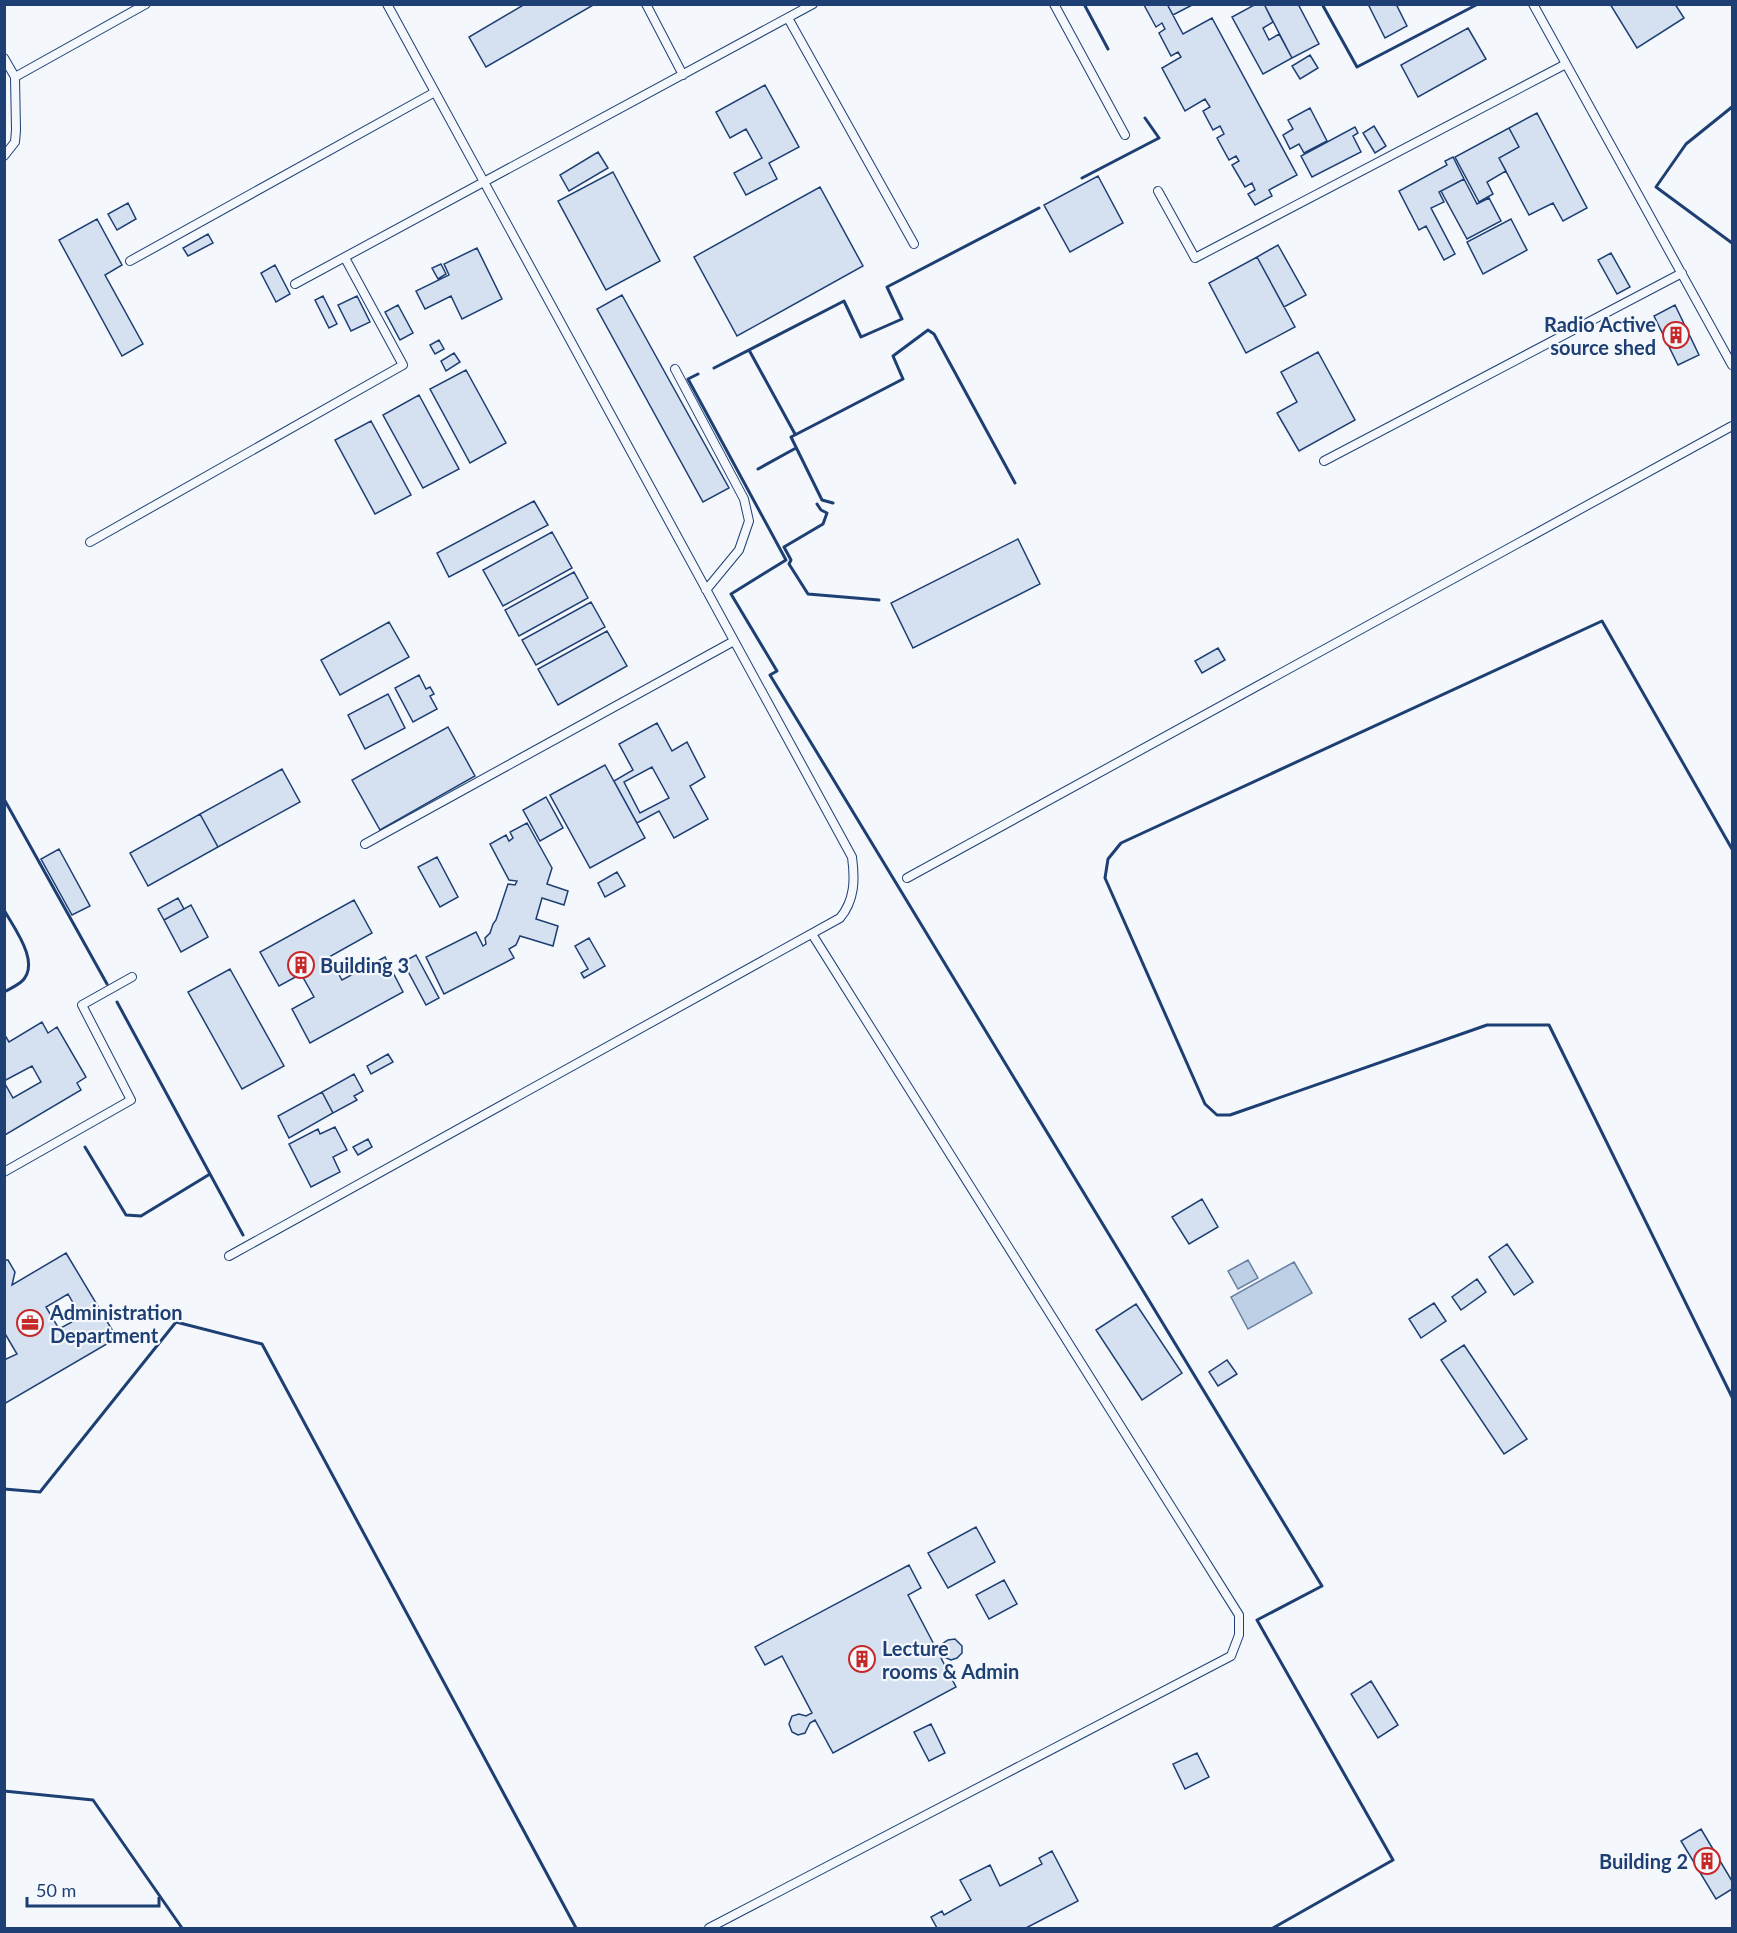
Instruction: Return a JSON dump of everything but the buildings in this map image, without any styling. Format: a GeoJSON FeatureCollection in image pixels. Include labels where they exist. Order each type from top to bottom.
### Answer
{"type":"FeatureCollection","features":[{"type":"Feature","properties":{"kind":"lane"},"geometry":{"type":"LineString","coordinates":[[15,77],[146,4]]}},
{"type":"Feature","properties":{"kind":"lane"},"geometry":{"type":"LineString","coordinates":[[229,1256],[840,918],[849,908],[855,873],[852,857],[387,4]]}},
{"type":"Feature","properties":{"kind":"lane"},"geometry":{"type":"LineString","coordinates":[[646,4],[683,75]]}},
{"type":"Feature","properties":{"kind":"lane"},"geometry":{"type":"LineString","coordinates":[[296,284],[813,4]]}},
{"type":"Feature","properties":{"kind":"lane"},"geometry":{"type":"LineString","coordinates":[[1054,4],[1125,135]]}},
{"type":"Feature","properties":{"kind":"lane"},"geometry":{"type":"LineString","coordinates":[[1533,4],[1732,365]]}},
{"type":"Feature","properties":{"kind":"lane"},"geometry":{"type":"LineString","coordinates":[[788,18],[914,244]]}},
{"type":"Feature","properties":{"kind":"lane"},"geometry":{"type":"LineString","coordinates":[[4,58],[15,77],[15,142],[4,156]]}},
{"type":"Feature","properties":{"kind":"lane"},"geometry":{"type":"LineString","coordinates":[[1158,191],[1195,258],[1566,64]]}},
{"type":"Feature","properties":{"kind":"lane"},"geometry":{"type":"LineString","coordinates":[[130,261],[435,92]]}},
{"type":"Feature","properties":{"kind":"lane"},"geometry":{"type":"LineString","coordinates":[[90,542],[403,365],[345,258]]}},
{"type":"Feature","properties":{"kind":"lane"},"geometry":{"type":"LineString","coordinates":[[1324,461],[1682,273]]}},
{"type":"Feature","properties":{"kind":"lane"},"geometry":{"type":"LineString","coordinates":[[675,369],[744,499],[749,521],[739,549],[706,590]]}},
{"type":"Feature","properties":{"kind":"lane"},"geometry":{"type":"LineString","coordinates":[[907,878],[1732,426]]}},
{"type":"Feature","properties":{"kind":"lane"},"geometry":{"type":"LineString","coordinates":[[365,844],[734,641]]}},
{"type":"Feature","properties":{"kind":"lane"},"geometry":{"type":"LineString","coordinates":[[709,1929],[1231,1656],[1239,1635],[1239,1615],[812,934]]}},
{"type":"Feature","properties":{"kind":"lane"},"geometry":{"type":"LineString","coordinates":[[4,1172],[131,1100],[82,1005],[132,976]]}},
{"type":"Feature","properties":{"kind":"water"},"geometry":{"type":"Polygon","coordinates":[[[1248,1260],[1258,1278],[1238,1289],[1228,1271],[1248,1260]]]}},
{"type":"Feature","properties":{"kind":"water"},"geometry":{"type":"Polygon","coordinates":[[[1294,1262],[1312,1293],[1248,1329],[1231,1297],[1294,1262]]]}},
{"type":"Feature","properties":{"kind":"wall"},"geometry":{"type":"LineString","coordinates":[[1084,4],[1108,49]]}},
{"type":"Feature","properties":{"kind":"wall"},"geometry":{"type":"LineString","coordinates":[[1322,4],[1357,67],[1478,4]]}},
{"type":"Feature","properties":{"kind":"wall"},"geometry":{"type":"LineString","coordinates":[[1732,107],[1686,144],[1656,187],[1732,243]]}},
{"type":"Feature","properties":{"kind":"wall"},"geometry":{"type":"LineString","coordinates":[[1082,178],[1159,138],[1145,118]]}},
{"type":"Feature","properties":{"kind":"wall"},"geometry":{"type":"LineString","coordinates":[[714,368],[844,301],[861,337],[902,319],[887,287],[1039,208]]}},
{"type":"Feature","properties":{"kind":"wall"},"geometry":{"type":"LineString","coordinates":[[833,503],[822,500],[791,437],[903,379],[893,356],[928,330],[934,334],[1015,483]]}},
{"type":"Feature","properties":{"kind":"wall"},"geometry":{"type":"LineString","coordinates":[[749,350],[795,434]]}},
{"type":"Feature","properties":{"kind":"wall"},"geometry":{"type":"LineString","coordinates":[[698,374],[688,379],[786,560],[731,594],[777,671],[770,675],[1322,1586],[1257,1620],[1393,1860],[1273,1928]]}},
{"type":"Feature","properties":{"kind":"wall"},"geometry":{"type":"LineString","coordinates":[[758,469],[796,448]]}},
{"type":"Feature","properties":{"kind":"wall"},"geometry":{"type":"LineString","coordinates":[[817,504],[827,513],[823,524],[784,547],[791,560],[789,564],[808,594],[879,600]]}},
{"type":"Feature","properties":{"kind":"wall"},"geometry":{"type":"LineString","coordinates":[[1732,849],[1602,621],[1121,843],[1108,859],[1105,878],[1205,1104],[1217,1115],[1230,1115],[1487,1025],[1549,1025],[1732,1397]]}},
{"type":"Feature","properties":{"kind":"wall"},"geometry":{"type":"LineString","coordinates":[[4,799],[107,984]]}},
{"type":"Feature","properties":{"kind":"wall"},"geometry":{"type":"LineString","coordinates":[[4,910],[24,946],[29,966],[21,982],[4,992]]}},
{"type":"Feature","properties":{"kind":"wall"},"geometry":{"type":"LineString","coordinates":[[117,1002],[243,1235]]}},
{"type":"Feature","properties":{"kind":"wall"},"geometry":{"type":"LineString","coordinates":[[85,1147],[126,1215],[141,1216],[210,1174]]}},
{"type":"Feature","properties":{"kind":"wall"},"geometry":{"type":"LineString","coordinates":[[4,1489],[40,1492],[176,1322],[262,1344],[576,1928]]}},
{"type":"Feature","properties":{"kind":"wall"},"geometry":{"type":"LineString","coordinates":[[4,1791],[93,1800],[182,1928]]}},
{"type":"Feature","properties":{"kind":"place","name":"Radio Active source shed"},"geometry":{"type":"Point","coordinates":[1676,335]}},
{"type":"Feature","properties":{"kind":"place","name":"Building 3"},"geometry":{"type":"Point","coordinates":[301,965]}},
{"type":"Feature","properties":{"kind":"place","name":"Administration Department"},"geometry":{"type":"Point","coordinates":[30,1323]}},
{"type":"Feature","properties":{"kind":"place","name":"Lecture rooms & Admin"},"geometry":{"type":"Point","coordinates":[862,1659]}},
{"type":"Feature","properties":{"kind":"place","name":"Building 2"},"geometry":{"type":"Point","coordinates":[1707,1861]}}]}
